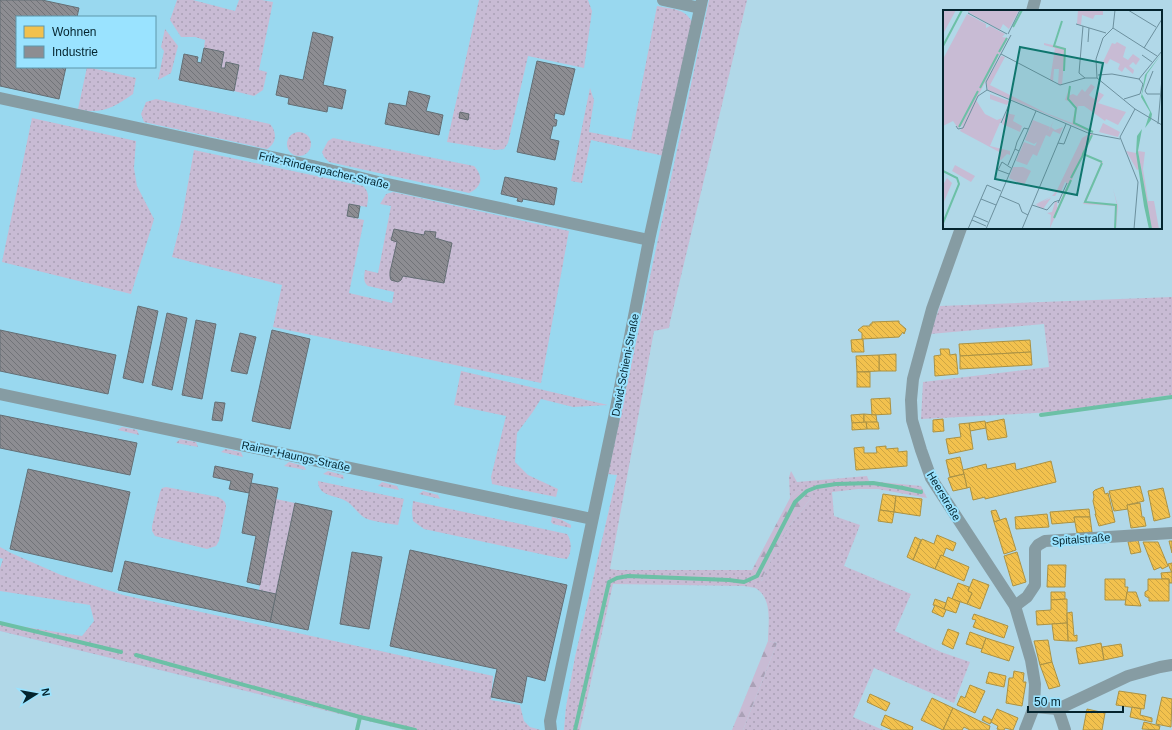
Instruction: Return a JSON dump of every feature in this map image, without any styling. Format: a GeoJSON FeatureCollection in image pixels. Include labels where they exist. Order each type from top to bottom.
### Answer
{"type":"FeatureCollection","features":[{"type":"Feature","properties":{"kind":"street"},"geometry":{"type":"LineString","coordinates":[[663,0],[701,4]]}},
{"type":"Feature","properties":{"kind":"street"},"geometry":{"type":"LineString","coordinates":[[1032,10],[1035,0]]}},
{"type":"Feature","properties":{"kind":"street","name":"David-Schieni-Straße"},"geometry":{"type":"LineString","coordinates":[[551,730],[550,721],[614,418],[649,240],[701,4]]}},
{"type":"Feature","properties":{"kind":"street","name":"Fritz-Rinderspacher-Straße"},"geometry":{"type":"LineString","coordinates":[[0,98],[313,166],[378,182],[649,240]]}},
{"type":"Feature","properties":{"kind":"street","name":"Heerstraße"},"geometry":{"type":"LineString","coordinates":[[961,229],[932,309],[913,379],[911,400],[912,420],[920,450],[931,478],[1016,606],[1031,660],[1035,684],[1034,706],[1025,730]]}},
{"type":"Feature","properties":{"kind":"street","name":"Rainer-Haungs-Straße"},"geometry":{"type":"LineString","coordinates":[[0,394],[592,519]]}},
{"type":"Feature","properties":{"kind":"street","name":"Spitalstraße"},"geometry":{"type":"LineString","coordinates":[[1016,606],[1026,597],[1035,585],[1035,549],[1038,545],[1044,542],[1172,533]]}},
{"type":"Feature","properties":{"kind":"street"},"geometry":{"type":"LineString","coordinates":[[1034,706],[1058,709],[1128,676],[1172,665]]}},
{"type":"Feature","properties":{"kind":"street"},"geometry":{"type":"LineString","coordinates":[[1058,709],[1065,730]]}},
{"type":"Feature","properties":{"kind":"shaded area"},"geometry":{"type":"Polygon","coordinates":[[[0,0],[709,0],[608,474],[617,475],[575,657],[566,707],[564,730],[405,730],[0,631],[0,0]]]}},
{"type":"Feature","properties":{"kind":"green space"},"geometry":{"type":"Polygon","coordinates":[[[177,0],[193,0],[235,11],[239,0],[262,0],[273,2],[259,70],[267,72],[263,90],[254,96],[234,91],[239,65],[226,62],[225,68],[221,68],[224,52],[204,48],[205,40],[195,37],[181,37],[170,20],[177,0]]]}},
{"type":"Feature","properties":{"kind":"green space"},"geometry":{"type":"Polygon","coordinates":[[[479,0],[588,0],[592,11],[584,68],[528,56],[508,143],[504,149],[496,150],[447,142],[479,0]]]}},
{"type":"Feature","properties":{"kind":"green space"},"geometry":{"type":"Polygon","coordinates":[[[709,0],[747,0],[669,328],[654,331],[610,569],[752,570],[762,581],[763,576],[787,529],[811,498],[799,490],[790,498],[789,477],[791,471],[797,482],[867,476],[869,481],[921,486],[927,498],[878,489],[858,489],[832,492],[834,516],[860,525],[844,566],[911,594],[895,631],[941,652],[970,662],[954,703],[874,668],[853,717],[883,730],[743,730],[777,643],[768,641],[768,606],[762,594],[756,588],[744,586],[613,584],[580,730],[564,730],[566,707],[575,657],[617,475],[608,474],[709,0]]]}},
{"type":"Feature","properties":{"kind":"green space"},"geometry":{"type":"Polygon","coordinates":[[[657,6],[682,12],[689,17],[692,22],[664,156],[591,140],[582,183],[571,181],[590,88],[594,100],[589,132],[631,140],[657,6]]]}},
{"type":"Feature","properties":{"kind":"green space"},"geometry":{"type":"Polygon","coordinates":[[[165,29],[178,46],[171,73],[158,80],[164,51],[161,47],[165,29]]]}},
{"type":"Feature","properties":{"kind":"green space"},"geometry":{"type":"Polygon","coordinates":[[[87,68],[136,78],[133,94],[120,103],[107,109],[94,111],[78,109],[87,68]]]}},
{"type":"Feature","properties":{"kind":"green space"},"geometry":{"type":"Polygon","coordinates":[[[156,99],[270,124],[275,134],[273,144],[267,149],[144,122],[141,114],[146,102],[156,99]]]}},
{"type":"Feature","properties":{"kind":"green space"},"geometry":{"type":"Polygon","coordinates":[[[32,118],[136,141],[134,168],[137,186],[154,219],[131,294],[2,262],[32,118]]]}},
{"type":"Feature","properties":{"kind":"green space"},"geometry":{"type":"Polygon","coordinates":[[[299,132],[308,135],[311,144],[308,153],[299,156],[290,153],[287,144],[290,135],[299,132]]]}},
{"type":"Feature","properties":{"kind":"green space"},"geometry":{"type":"Polygon","coordinates":[[[333,138],[474,166],[479,174],[479,185],[469,193],[329,162],[324,157],[322,152],[328,141],[333,138]]]}},
{"type":"Feature","properties":{"kind":"green space"},"geometry":{"type":"Polygon","coordinates":[[[194,150],[363,186],[368,193],[367,207],[349,204],[347,216],[364,220],[349,293],[392,303],[394,292],[368,286],[364,279],[365,270],[378,273],[391,206],[380,204],[386,194],[393,192],[569,231],[541,383],[273,327],[282,285],[172,257],[181,222],[194,150]]]}},
{"type":"Feature","properties":{"kind":"green space"},"geometry":{"type":"Polygon","coordinates":[[[1172,297],[1172,395],[1054,412],[921,419],[923,382],[1049,367],[1044,324],[930,334],[940,306],[1172,297]]]}},
{"type":"Feature","properties":{"kind":"green space"},"geometry":{"type":"Polygon","coordinates":[[[461,371],[608,405],[573,407],[541,399],[517,433],[515,462],[528,475],[558,489],[556,497],[492,484],[491,477],[506,416],[454,405],[461,371]]]}},
{"type":"Feature","properties":{"kind":"green space"},"geometry":{"type":"Polygon","coordinates":[[[122,427],[137,430],[139,435],[118,430],[122,427]]]}},
{"type":"Feature","properties":{"kind":"green space"},"geometry":{"type":"Polygon","coordinates":[[[180,439],[196,442],[198,447],[176,443],[180,439]]]}},
{"type":"Feature","properties":{"kind":"green space"},"geometry":{"type":"Polygon","coordinates":[[[225,449],[241,452],[243,457],[221,452],[225,449]]]}},
{"type":"Feature","properties":{"kind":"green space"},"geometry":{"type":"Polygon","coordinates":[[[289,462],[304,466],[306,470],[284,466],[289,462]]]}},
{"type":"Feature","properties":{"kind":"green space"},"geometry":{"type":"Polygon","coordinates":[[[328,471],[343,475],[344,479],[323,474],[328,471]]]}},
{"type":"Feature","properties":{"kind":"green space"},"geometry":{"type":"Polygon","coordinates":[[[318,481],[404,499],[398,525],[365,518],[346,501],[324,493],[319,486],[318,481]]]}},
{"type":"Feature","properties":{"kind":"green space"},"geometry":{"type":"Polygon","coordinates":[[[382,482],[397,486],[399,490],[378,486],[382,482]]]}},
{"type":"Feature","properties":{"kind":"green space"},"geometry":{"type":"Polygon","coordinates":[[[166,487],[218,497],[224,501],[226,507],[219,541],[216,546],[207,549],[155,536],[152,531],[152,526],[160,492],[162,488],[166,487]]]}},
{"type":"Feature","properties":{"kind":"green space"},"geometry":{"type":"Polygon","coordinates":[[[799,490],[811,498],[787,529],[763,576],[762,581],[752,570],[790,498],[799,490]]]}},
{"type":"Feature","properties":{"kind":"green space"},"geometry":{"type":"Polygon","coordinates":[[[423,491],[438,495],[440,499],[419,494],[423,491]]]}},
{"type":"Feature","properties":{"kind":"green space"},"geometry":{"type":"Polygon","coordinates":[[[276,499],[295,503],[276,594],[259,590],[276,499]]]}},
{"type":"Feature","properties":{"kind":"green space"},"geometry":{"type":"Polygon","coordinates":[[[413,501],[567,534],[571,543],[571,550],[567,559],[559,558],[424,529],[413,521],[413,501]]]}},
{"type":"Feature","properties":{"kind":"green space"},"geometry":{"type":"Polygon","coordinates":[[[552,517],[571,525],[571,528],[553,524],[551,522],[552,517]]]}},
{"type":"Feature","properties":{"kind":"green space"},"geometry":{"type":"Polygon","coordinates":[[[0,547],[61,575],[123,595],[493,676],[491,700],[520,705],[524,721],[530,727],[541,730],[405,730],[0,631],[0,623],[82,636],[94,621],[90,605],[0,591],[0,568],[3,559],[0,558],[0,547]]]}},
{"type":"Feature","properties":{"kind":"green space"},"geometry":{"type":"Polygon","coordinates":[[[768,641],[777,643],[743,730],[732,730],[768,641]]]}},
{"type":"Feature","properties":{"kind":"building: Wohnen"},"geometry":{"type":"Polygon","coordinates":[[[899,321],[899,323],[906,329],[904,334],[903,332],[899,337],[862,339],[862,333],[858,330],[863,326],[870,326],[872,322],[899,321]]]}},
{"type":"Feature","properties":{"kind":"building: Wohnen"},"geometry":{"type":"Polygon","coordinates":[[[863,339],[864,352],[852,352],[851,340],[863,339]]]}},
{"type":"Feature","properties":{"kind":"building: Wohnen"},"geometry":{"type":"Polygon","coordinates":[[[1030,340],[1031,352],[960,356],[959,344],[1030,340]]]}},
{"type":"Feature","properties":{"kind":"building: Wohnen"},"geometry":{"type":"Polygon","coordinates":[[[940,349],[949,349],[950,355],[956,354],[958,374],[935,376],[934,356],[941,355],[940,349]]]}},
{"type":"Feature","properties":{"kind":"building: Wohnen"},"geometry":{"type":"Polygon","coordinates":[[[1031,352],[1032,365],[960,369],[960,356],[1031,352]]]}},
{"type":"Feature","properties":{"kind":"building: Wohnen"},"geometry":{"type":"Polygon","coordinates":[[[896,354],[896,371],[879,371],[879,355],[896,354]]]}},
{"type":"Feature","properties":{"kind":"building: Wohnen"},"geometry":{"type":"Polygon","coordinates":[[[879,355],[879,371],[857,372],[856,356],[879,355]]]}},
{"type":"Feature","properties":{"kind":"building: Wohnen"},"geometry":{"type":"Polygon","coordinates":[[[857,372],[870,372],[870,387],[857,387],[857,372]]]}},
{"type":"Feature","properties":{"kind":"building: Wohnen"},"geometry":{"type":"Polygon","coordinates":[[[890,398],[891,414],[872,415],[871,399],[890,398]]]}},
{"type":"Feature","properties":{"kind":"building: Wohnen"},"geometry":{"type":"Polygon","coordinates":[[[864,414],[864,423],[852,423],[851,415],[864,414]]]}},
{"type":"Feature","properties":{"kind":"building: Wohnen"},"geometry":{"type":"Polygon","coordinates":[[[864,414],[876,415],[877,422],[864,423],[864,414]]]}},
{"type":"Feature","properties":{"kind":"building: Wohnen"},"geometry":{"type":"Polygon","coordinates":[[[943,419],[944,431],[933,432],[933,420],[943,419]]]}},
{"type":"Feature","properties":{"kind":"building: Wohnen"},"geometry":{"type":"Polygon","coordinates":[[[1004,419],[1007,437],[988,440],[985,423],[1004,419]]]}},
{"type":"Feature","properties":{"kind":"building: Wohnen"},"geometry":{"type":"Polygon","coordinates":[[[985,421],[986,428],[970,431],[969,423],[985,421]]]}},
{"type":"Feature","properties":{"kind":"building: Wohnen"},"geometry":{"type":"Polygon","coordinates":[[[866,422],[878,422],[879,429],[867,429],[866,422]]]}},
{"type":"Feature","properties":{"kind":"building: Wohnen"},"geometry":{"type":"Polygon","coordinates":[[[866,422],[867,429],[852,430],[852,423],[866,422]]]}},
{"type":"Feature","properties":{"kind":"building: Wohnen"},"geometry":{"type":"Polygon","coordinates":[[[969,423],[973,449],[949,454],[946,439],[961,437],[959,424],[969,423]]]}},
{"type":"Feature","properties":{"kind":"building: Wohnen"},"geometry":{"type":"Polygon","coordinates":[[[886,446],[886,449],[898,448],[898,452],[907,451],[907,466],[856,470],[854,448],[864,447],[864,453],[877,453],[876,447],[886,446]]]}},
{"type":"Feature","properties":{"kind":"building: Wohnen"},"geometry":{"type":"Polygon","coordinates":[[[960,457],[964,474],[950,477],[946,460],[960,457]]]}},
{"type":"Feature","properties":{"kind":"building: Wohnen"},"geometry":{"type":"Polygon","coordinates":[[[1051,461],[1056,482],[985,499],[985,497],[973,500],[970,487],[967,488],[963,470],[986,464],[987,469],[1015,463],[1016,470],[1051,461]]]}},
{"type":"Feature","properties":{"kind":"building: Wohnen"},"geometry":{"type":"Polygon","coordinates":[[[964,474],[967,488],[953,491],[948,478],[964,474]]]}},
{"type":"Feature","properties":{"kind":"building: Wohnen"},"geometry":{"type":"Polygon","coordinates":[[[1140,486],[1144,501],[1127,505],[1128,509],[1114,511],[1109,491],[1140,486]]]}},
{"type":"Feature","properties":{"kind":"building: Wohnen"},"geometry":{"type":"Polygon","coordinates":[[[1103,487],[1105,494],[1108,493],[1115,522],[1099,526],[1095,514],[1093,492],[1103,487]]]}},
{"type":"Feature","properties":{"kind":"building: Wohnen"},"geometry":{"type":"Polygon","coordinates":[[[1163,488],[1170,517],[1154,521],[1148,491],[1163,488]]]}},
{"type":"Feature","properties":{"kind":"building: Wohnen"},"geometry":{"type":"Polygon","coordinates":[[[883,494],[896,496],[894,512],[880,510],[883,494]]]}},
{"type":"Feature","properties":{"kind":"building: Wohnen"},"geometry":{"type":"Polygon","coordinates":[[[896,496],[922,499],[920,516],[894,512],[896,496]]]}},
{"type":"Feature","properties":{"kind":"building: Wohnen"},"geometry":{"type":"Polygon","coordinates":[[[1140,503],[1142,517],[1144,517],[1146,526],[1131,528],[1127,505],[1140,503]]]}},
{"type":"Feature","properties":{"kind":"building: Wohnen"},"geometry":{"type":"Polygon","coordinates":[[[1089,509],[1090,517],[1074,517],[1075,522],[1052,524],[1050,512],[1089,509]]]}},
{"type":"Feature","properties":{"kind":"building: Wohnen"},"geometry":{"type":"Polygon","coordinates":[[[880,510],[894,512],[892,523],[878,521],[880,510]]]}},
{"type":"Feature","properties":{"kind":"building: Wohnen"},"geometry":{"type":"Polygon","coordinates":[[[996,510],[1000,520],[994,522],[991,511],[996,510]]]}},
{"type":"Feature","properties":{"kind":"building: Wohnen"},"geometry":{"type":"Polygon","coordinates":[[[1047,514],[1049,527],[1016,529],[1015,517],[1047,514]]]}},
{"type":"Feature","properties":{"kind":"building: Wohnen"},"geometry":{"type":"Polygon","coordinates":[[[1074,517],[1090,517],[1092,532],[1077,533],[1074,517]]]}},
{"type":"Feature","properties":{"kind":"building: Wohnen"},"geometry":{"type":"Polygon","coordinates":[[[1006,518],[1016,550],[1004,554],[994,522],[1006,518]]]}},
{"type":"Feature","properties":{"kind":"building: Wohnen"},"geometry":{"type":"Polygon","coordinates":[[[937,535],[956,543],[953,551],[946,548],[935,569],[913,560],[922,539],[934,544],[937,535]]]}},
{"type":"Feature","properties":{"kind":"building: Wohnen"},"geometry":{"type":"Polygon","coordinates":[[[915,537],[921,540],[913,560],[907,557],[915,537]]]}},
{"type":"Feature","properties":{"kind":"building: Wohnen"},"geometry":{"type":"Polygon","coordinates":[[[1138,540],[1141,552],[1131,554],[1128,542],[1138,540]]]}},
{"type":"Feature","properties":{"kind":"building: Wohnen"},"geometry":{"type":"Polygon","coordinates":[[[1169,541],[1172,541],[1172,553],[1169,541]]]}},
{"type":"Feature","properties":{"kind":"building: Wohnen"},"geometry":{"type":"Polygon","coordinates":[[[1143,542],[1158,542],[1168,566],[1162,569],[1161,567],[1154,570],[1143,542]]]}},
{"type":"Feature","properties":{"kind":"building: Wohnen"},"geometry":{"type":"Polygon","coordinates":[[[1017,552],[1026,582],[1013,586],[1004,556],[1017,552]]]}},
{"type":"Feature","properties":{"kind":"building: Wohnen"},"geometry":{"type":"Polygon","coordinates":[[[941,555],[969,567],[964,581],[935,569],[941,555]]]}},
{"type":"Feature","properties":{"kind":"building: Wohnen"},"geometry":{"type":"Polygon","coordinates":[[[1172,563],[1172,573],[1168,564],[1172,563]]]}},
{"type":"Feature","properties":{"kind":"building: Wohnen"},"geometry":{"type":"Polygon","coordinates":[[[1048,565],[1066,565],[1065,587],[1047,587],[1048,565]]]}},
{"type":"Feature","properties":{"kind":"building: Wohnen"},"geometry":{"type":"Polygon","coordinates":[[[1172,572],[1172,583],[1169,583],[1169,579],[1162,579],[1161,573],[1172,572]]]}},
{"type":"Feature","properties":{"kind":"building: Wohnen"},"geometry":{"type":"Polygon","coordinates":[[[973,579],[989,585],[980,609],[967,604],[972,593],[968,591],[973,579]]]}},
{"type":"Feature","properties":{"kind":"building: Wohnen"},"geometry":{"type":"Polygon","coordinates":[[[1105,579],[1125,579],[1125,587],[1128,587],[1126,600],[1105,600],[1105,579]]]}},
{"type":"Feature","properties":{"kind":"building: Wohnen"},"geometry":{"type":"Polygon","coordinates":[[[1148,579],[1169,579],[1169,601],[1149,601],[1149,598],[1145,596],[1145,592],[1148,590],[1148,579]]]}},
{"type":"Feature","properties":{"kind":"building: Wohnen"},"geometry":{"type":"Polygon","coordinates":[[[958,583],[969,587],[968,591],[972,593],[967,604],[952,599],[958,583]]]}},
{"type":"Feature","properties":{"kind":"building: Wohnen"},"geometry":{"type":"Polygon","coordinates":[[[1051,592],[1065,592],[1065,599],[1051,600],[1051,592]]]}},
{"type":"Feature","properties":{"kind":"building: Wohnen"},"geometry":{"type":"Polygon","coordinates":[[[1127,592],[1136,592],[1141,606],[1125,605],[1127,592]]]}},
{"type":"Feature","properties":{"kind":"building: Wohnen"},"geometry":{"type":"Polygon","coordinates":[[[948,597],[960,602],[956,613],[944,609],[948,597]]]}},
{"type":"Feature","properties":{"kind":"building: Wohnen"},"geometry":{"type":"Polygon","coordinates":[[[935,599],[946,603],[944,609],[933,605],[935,599]]]}},
{"type":"Feature","properties":{"kind":"building: Wohnen"},"geometry":{"type":"Polygon","coordinates":[[[1067,599],[1067,623],[1037,625],[1036,611],[1051,610],[1051,600],[1067,599]]]}},
{"type":"Feature","properties":{"kind":"building: Wohnen"},"geometry":{"type":"Polygon","coordinates":[[[935,605],[946,610],[943,617],[932,612],[935,605]]]}},
{"type":"Feature","properties":{"kind":"building: Wohnen"},"geometry":{"type":"Polygon","coordinates":[[[1072,612],[1074,636],[1077,635],[1077,641],[1068,641],[1067,613],[1072,612]]]}},
{"type":"Feature","properties":{"kind":"building: Wohnen"},"geometry":{"type":"Polygon","coordinates":[[[974,614],[1008,626],[1004,638],[973,627],[976,620],[972,619],[974,614]]]}},
{"type":"Feature","properties":{"kind":"building: Wohnen"},"geometry":{"type":"Polygon","coordinates":[[[1067,623],[1068,641],[1054,640],[1052,624],[1067,623]]]}},
{"type":"Feature","properties":{"kind":"building: Wohnen"},"geometry":{"type":"Polygon","coordinates":[[[948,629],[959,633],[953,649],[942,644],[948,629]]]}},
{"type":"Feature","properties":{"kind":"building: Wohnen"},"geometry":{"type":"Polygon","coordinates":[[[970,632],[986,638],[982,649],[966,644],[970,632]]]}},
{"type":"Feature","properties":{"kind":"building: Wohnen"},"geometry":{"type":"Polygon","coordinates":[[[986,638],[1014,647],[1009,661],[981,652],[986,638]]]}},
{"type":"Feature","properties":{"kind":"building: Wohnen"},"geometry":{"type":"Polygon","coordinates":[[[1048,640],[1052,662],[1040,665],[1034,641],[1048,640]]]}},
{"type":"Feature","properties":{"kind":"building: Wohnen"},"geometry":{"type":"Polygon","coordinates":[[[1101,643],[1104,660],[1079,664],[1076,648],[1101,643]]]}},
{"type":"Feature","properties":{"kind":"building: Wohnen"},"geometry":{"type":"Polygon","coordinates":[[[1121,644],[1123,656],[1104,660],[1102,647],[1121,644]]]}},
{"type":"Feature","properties":{"kind":"building: Wohnen"},"geometry":{"type":"Polygon","coordinates":[[[1052,662],[1060,686],[1049,689],[1040,665],[1052,662]]]}},
{"type":"Feature","properties":{"kind":"building: Wohnen"},"geometry":{"type":"Polygon","coordinates":[[[1014,671],[1024,673],[1023,682],[1026,682],[1022,706],[1006,703],[1009,678],[1013,678],[1014,671]]]}},
{"type":"Feature","properties":{"kind":"building: Wohnen"},"geometry":{"type":"Polygon","coordinates":[[[989,672],[1006,676],[1004,687],[986,683],[989,672]]]}},
{"type":"Feature","properties":{"kind":"building: Wohnen"},"geometry":{"type":"Polygon","coordinates":[[[970,685],[985,691],[975,713],[957,705],[961,696],[965,698],[970,685]]]}},
{"type":"Feature","properties":{"kind":"building: Wohnen"},"geometry":{"type":"Polygon","coordinates":[[[1119,691],[1146,695],[1144,709],[1116,705],[1119,691]]]}},
{"type":"Feature","properties":{"kind":"building: Wohnen"},"geometry":{"type":"Polygon","coordinates":[[[870,694],[890,703],[886,711],[867,702],[870,694]]]}},
{"type":"Feature","properties":{"kind":"building: Wohnen"},"geometry":{"type":"Polygon","coordinates":[[[1162,697],[1172,699],[1171,727],[1156,724],[1162,697]]]}},
{"type":"Feature","properties":{"kind":"building: Wohnen"},"geometry":{"type":"Polygon","coordinates":[[[932,698],[953,708],[943,730],[921,720],[932,698]]]}},
{"type":"Feature","properties":{"kind":"building: Wohnen"},"geometry":{"type":"Polygon","coordinates":[[[1132,707],[1141,709],[1140,715],[1152,718],[1152,722],[1130,717],[1132,707]]]}},
{"type":"Feature","properties":{"kind":"building: Wohnen"},"geometry":{"type":"Polygon","coordinates":[[[953,708],[990,726],[989,730],[970,730],[964,727],[962,730],[943,730],[953,708]]]}},
{"type":"Feature","properties":{"kind":"building: Wohnen"},"geometry":{"type":"Polygon","coordinates":[[[997,709],[1018,718],[1013,730],[1005,728],[1004,730],[999,730],[997,729],[998,726],[991,722],[997,709]]]}},
{"type":"Feature","properties":{"kind":"building: Wohnen"},"geometry":{"type":"Polygon","coordinates":[[[1087,709],[1105,713],[1102,730],[1083,730],[1087,709]]]}},
{"type":"Feature","properties":{"kind":"building: Wohnen"},"geometry":{"type":"Polygon","coordinates":[[[885,715],[913,727],[912,730],[892,730],[881,725],[885,715]]]}},
{"type":"Feature","properties":{"kind":"building: Wohnen"},"geometry":{"type":"Polygon","coordinates":[[[984,716],[992,720],[990,724],[982,720],[984,716]]]}},
{"type":"Feature","properties":{"kind":"building: Wohnen"},"geometry":{"type":"Polygon","coordinates":[[[1144,722],[1160,726],[1159,730],[1142,729],[1144,722]]]}},
{"type":"Feature","properties":{"kind":"building: Industrie"},"geometry":{"type":"Polygon","coordinates":[[[0,0],[42,0],[79,8],[77,16],[16,16],[16,68],[66,68],[59,99],[0,86],[0,0]]]}},
{"type":"Feature","properties":{"kind":"building: Industrie"},"geometry":{"type":"Polygon","coordinates":[[[313,32],[333,37],[323,85],[346,90],[342,109],[328,106],[327,112],[288,104],[289,98],[276,95],[280,75],[303,80],[313,32]]]}},
{"type":"Feature","properties":{"kind":"building: Industrie"},"geometry":{"type":"Polygon","coordinates":[[[204,48],[224,52],[221,68],[225,68],[226,62],[239,65],[234,91],[179,80],[184,54],[198,57],[197,62],[201,63],[204,48]]]}},
{"type":"Feature","properties":{"kind":"building: Industrie"},"geometry":{"type":"Polygon","coordinates":[[[537,61],[575,69],[564,115],[555,113],[554,119],[557,120],[556,126],[553,126],[550,139],[559,141],[555,160],[517,152],[537,61]]]}},
{"type":"Feature","properties":{"kind":"building: Industrie"},"geometry":{"type":"Polygon","coordinates":[[[409,91],[430,96],[426,111],[443,115],[439,135],[385,124],[389,103],[406,106],[409,91]]]}},
{"type":"Feature","properties":{"kind":"building: Industrie"},"geometry":{"type":"Polygon","coordinates":[[[460,112],[469,114],[468,120],[459,118],[460,112]]]}},
{"type":"Feature","properties":{"kind":"building: Industrie"},"geometry":{"type":"Polygon","coordinates":[[[505,177],[557,188],[554,205],[523,199],[522,202],[517,201],[518,198],[501,194],[505,177]]]}},
{"type":"Feature","properties":{"kind":"building: Industrie"},"geometry":{"type":"Polygon","coordinates":[[[349,204],[360,206],[358,218],[347,216],[349,204]]]}},
{"type":"Feature","properties":{"kind":"building: Industrie"},"geometry":{"type":"Polygon","coordinates":[[[394,229],[424,235],[425,231],[436,232],[435,238],[452,243],[444,283],[403,276],[398,282],[391,280],[390,272],[397,242],[391,240],[394,229]]]}},
{"type":"Feature","properties":{"kind":"building: Industrie"},"geometry":{"type":"Polygon","coordinates":[[[138,306],[158,311],[143,383],[123,378],[138,306]]]}},
{"type":"Feature","properties":{"kind":"building: Industrie"},"geometry":{"type":"Polygon","coordinates":[[[167,313],[187,318],[172,390],[152,385],[167,313]]]}},
{"type":"Feature","properties":{"kind":"building: Industrie"},"geometry":{"type":"Polygon","coordinates":[[[196,320],[216,324],[202,399],[182,395],[196,320]]]}},
{"type":"Feature","properties":{"kind":"building: Industrie"},"geometry":{"type":"Polygon","coordinates":[[[0,330],[116,355],[108,394],[0,371],[0,330]]]}},
{"type":"Feature","properties":{"kind":"building: Industrie"},"geometry":{"type":"Polygon","coordinates":[[[272,330],[310,339],[290,429],[252,421],[272,330]]]}},
{"type":"Feature","properties":{"kind":"building: Industrie"},"geometry":{"type":"Polygon","coordinates":[[[240,333],[256,337],[247,374],[231,371],[240,333]]]}},
{"type":"Feature","properties":{"kind":"building: Industrie"},"geometry":{"type":"Polygon","coordinates":[[[215,402],[225,403],[222,421],[212,420],[215,402]]]}},
{"type":"Feature","properties":{"kind":"building: Industrie"},"geometry":{"type":"Polygon","coordinates":[[[0,415],[137,443],[130,475],[0,448],[0,415]]]}},
{"type":"Feature","properties":{"kind":"building: Industrie"},"geometry":{"type":"Polygon","coordinates":[[[215,466],[253,474],[249,493],[229,489],[231,481],[213,477],[215,466]]]}},
{"type":"Feature","properties":{"kind":"building: Industrie"},"geometry":{"type":"Polygon","coordinates":[[[28,469],[130,492],[112,572],[10,549],[28,469]]]}},
{"type":"Feature","properties":{"kind":"building: Industrie"},"geometry":{"type":"Polygon","coordinates":[[[251,483],[278,488],[260,585],[247,582],[256,536],[242,533],[251,483]]]}},
{"type":"Feature","properties":{"kind":"building: Industrie"},"geometry":{"type":"Polygon","coordinates":[[[295,503],[332,511],[308,630],[270,622],[295,503]]]}},
{"type":"Feature","properties":{"kind":"building: Industrie"},"geometry":{"type":"Polygon","coordinates":[[[410,550],[567,585],[545,681],[527,676],[522,703],[491,697],[497,669],[390,646],[410,550]]]}},
{"type":"Feature","properties":{"kind":"building: Industrie"},"geometry":{"type":"Polygon","coordinates":[[[352,552],[382,557],[369,629],[340,624],[352,552]]]}},
{"type":"Feature","properties":{"kind":"building: Industrie"},"geometry":{"type":"Polygon","coordinates":[[[125,561],[276,594],[270,622],[118,590],[125,561]]]}},
{"type":"Feature","properties":{"kind":"waterway"},"geometry":{"type":"LineString","coordinates":[[1041,415],[1172,397]]}},
{"type":"Feature","properties":{"kind":"waterway"},"geometry":{"type":"LineString","coordinates":[[575,730],[609,582],[617,578],[628,576],[729,580],[744,582],[757,576],[795,502],[807,491],[817,487],[836,484],[873,483],[921,492]]}},
{"type":"Feature","properties":{"kind":"waterway"},"geometry":{"type":"LineString","coordinates":[[0,623],[121,652]]}},
{"type":"Feature","properties":{"kind":"waterway"},"geometry":{"type":"LineString","coordinates":[[136,655],[360,717]]}},
{"type":"Feature","properties":{"kind":"waterway"},"geometry":{"type":"LineString","coordinates":[[357,730],[360,717],[415,730]]}}]}
